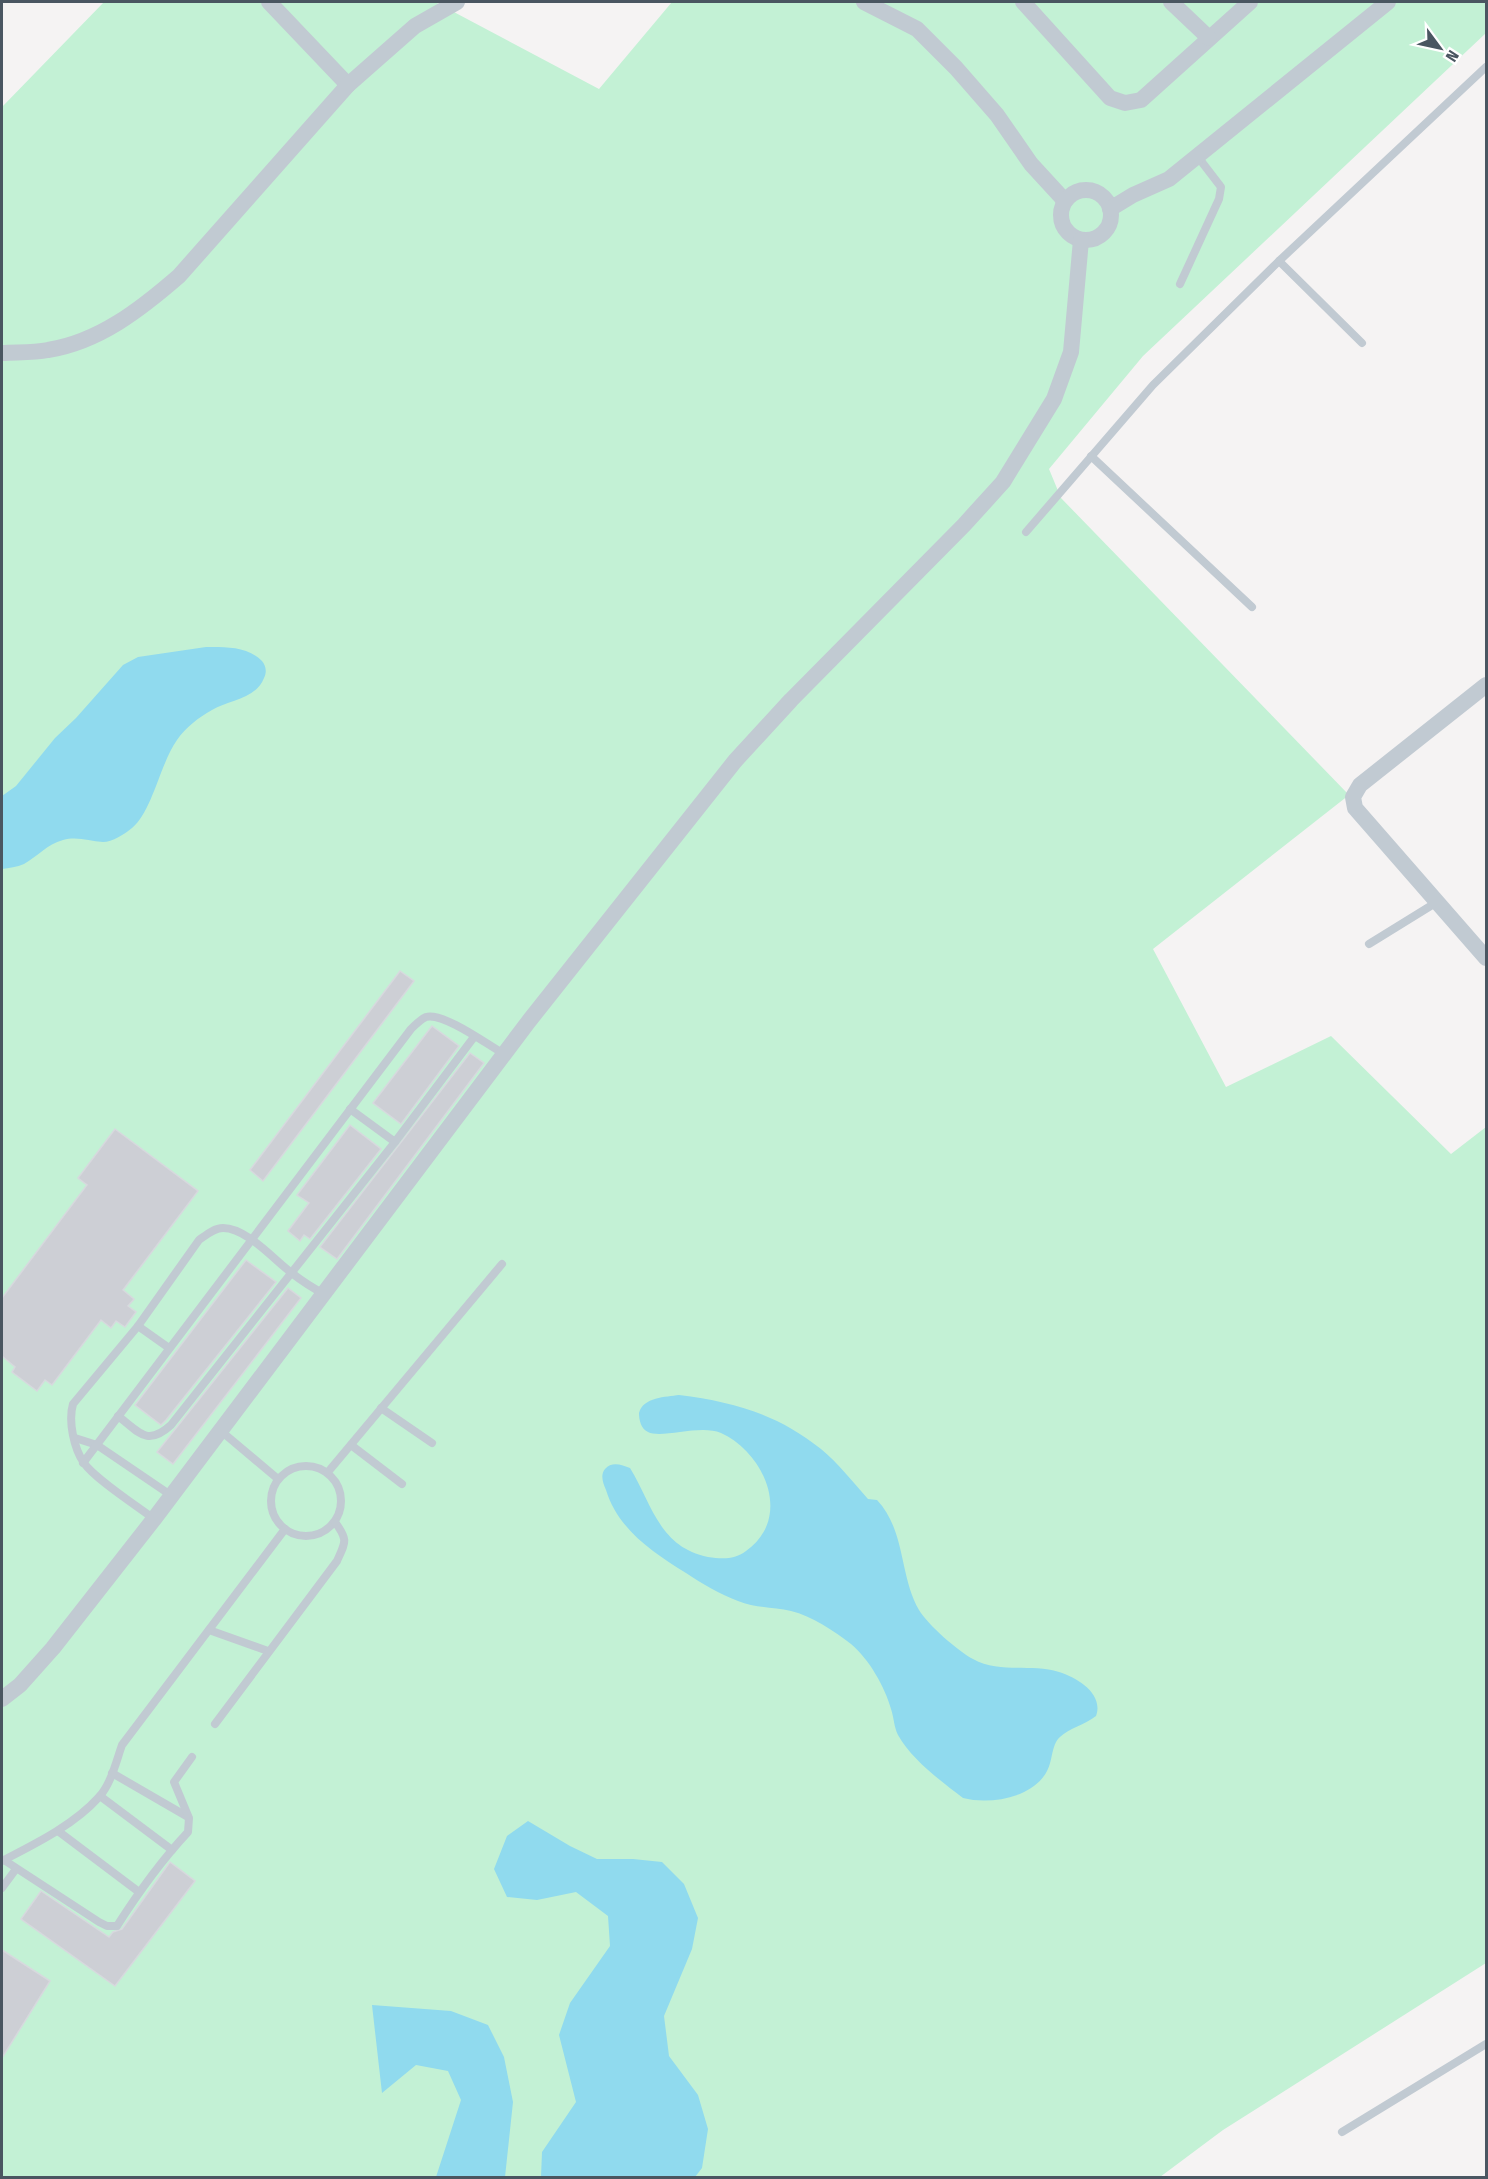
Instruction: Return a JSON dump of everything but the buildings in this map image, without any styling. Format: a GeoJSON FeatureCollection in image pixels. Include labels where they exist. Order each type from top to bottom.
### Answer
{"type":"FeatureCollection","features":[{"type":"Feature","properties":{"kind":"street"},"geometry":{"type":"LineString","coordinates":[[270,2],[348,85]]}},
{"type":"Feature","properties":{"kind":"street"},"geometry":{"type":"LineString","coordinates":[[2,353],[48,350],[83,340],[118,323],[148,303],[179,276],[348,85],[415,26],[457,2]]}},
{"type":"Feature","properties":{"kind":"street"},"geometry":{"type":"LineString","coordinates":[[864,2],[917,28],[997,115],[1031,164],[1065,201]]}},
{"type":"Feature","properties":{"kind":"street"},"geometry":{"type":"LineString","coordinates":[[1023,2],[1110,98],[1125,103],[1141,100],[1250,2]]}},
{"type":"Feature","properties":{"kind":"street"},"geometry":{"type":"LineString","coordinates":[[1171,2],[1209,38]]}},
{"type":"Feature","properties":{"kind":"street"},"geometry":{"type":"LineString","coordinates":[[1110,209],[1133,195],[1169,179],[1388,2]]}},
{"type":"Feature","properties":{"kind":"street"},"geometry":{"type":"LineString","coordinates":[[1078,191],[1094,191],[1107,201],[1111,217],[1104,232],[1090,240],[1074,237],[1063,225],[1060,217],[1065,201],[1078,191]]}},
{"type":"Feature","properties":{"kind":"street"},"geometry":{"type":"LineString","coordinates":[[2,1699],[20,1685],[53,1648],[172,1496],[504,1054],[735,761],[791,700],[964,525],[1003,482],[1054,399],[1071,352],[1082,240]]}},
{"type":"Feature","properties":{"kind":"street"},"geometry":{"type":"LineString","coordinates":[[1486,685],[1360,785],[1353,797],[1355,808],[1486,958]]}},
{"type":"Feature","properties":{"kind":"lane"},"geometry":{"type":"LineString","coordinates":[[1026,532],[1153,386],[1279,261],[1486,67]]}},
{"type":"Feature","properties":{"kind":"lane"},"geometry":{"type":"LineString","coordinates":[[1180,284],[1219,199],[1221,187],[1198,157]]}},
{"type":"Feature","properties":{"kind":"lane"},"geometry":{"type":"LineString","coordinates":[[1279,261],[1362,343]]}},
{"type":"Feature","properties":{"kind":"lane"},"geometry":{"type":"LineString","coordinates":[[1091,456],[1252,607]]}},
{"type":"Feature","properties":{"kind":"lane"},"geometry":{"type":"LineString","coordinates":[[1369,944],[1437,902]]}},
{"type":"Feature","properties":{"kind":"lane"},"geometry":{"type":"LineString","coordinates":[[83,1463],[411,1029],[425,1018],[434,1016],[451,1022],[504,1054]]}},
{"type":"Feature","properties":{"kind":"lane"},"geometry":{"type":"LineString","coordinates":[[118,1416],[151,1437],[160,1435],[207,1381],[395,1142],[474,1037]]}},
{"type":"Feature","properties":{"kind":"lane"},"geometry":{"type":"LineString","coordinates":[[350,1108],[395,1142]]}},
{"type":"Feature","properties":{"kind":"lane"},"geometry":{"type":"LineString","coordinates":[[154,1519],[83,1463],[70,1416],[73,1404],[138,1326],[199,1240],[210,1232],[222,1227],[252,1239],[292,1273],[324,1295]]}},
{"type":"Feature","properties":{"kind":"lane"},"geometry":{"type":"LineString","coordinates":[[328,1472],[502,1264]]}},
{"type":"Feature","properties":{"kind":"lane"},"geometry":{"type":"LineString","coordinates":[[138,1326],[169,1348]]}},
{"type":"Feature","properties":{"kind":"lane"},"geometry":{"type":"LineString","coordinates":[[381,1408],[432,1443]]}},
{"type":"Feature","properties":{"kind":"lane"},"geometry":{"type":"LineString","coordinates":[[221,1431],[278,1479]]}},
{"type":"Feature","properties":{"kind":"lane"},"geometry":{"type":"LineString","coordinates":[[75,1438],[97,1445],[172,1496]]}},
{"type":"Feature","properties":{"kind":"lane"},"geometry":{"type":"LineString","coordinates":[[351,1445],[402,1484]]}},
{"type":"Feature","properties":{"kind":"lane"},"geometry":{"type":"LineString","coordinates":[[311,1465],[328,1472],[340,1487],[342,1505],[335,1522],[320,1534],[302,1536],[285,1529],[273,1515],[271,1496],[278,1479],[293,1468],[302,1466],[311,1465]]}},
{"type":"Feature","properties":{"kind":"lane"},"geometry":{"type":"LineString","coordinates":[[215,1724],[337,1561],[346,1542],[335,1522]]}},
{"type":"Feature","properties":{"kind":"lane"},"geometry":{"type":"LineString","coordinates":[[192,1757],[174,1782],[189,1818],[188,1832],[139,1892],[117,1926],[107,1926],[3,1861],[58,1831],[100,1796],[112,1773],[122,1745],[285,1529]]}},
{"type":"Feature","properties":{"kind":"lane"},"geometry":{"type":"LineString","coordinates":[[209,1630],[268,1651]]}},
{"type":"Feature","properties":{"kind":"lane"},"geometry":{"type":"LineString","coordinates":[[112,1773],[189,1818]]}},
{"type":"Feature","properties":{"kind":"lane"},"geometry":{"type":"LineString","coordinates":[[100,1796],[171,1850]]}},
{"type":"Feature","properties":{"kind":"lane"},"geometry":{"type":"LineString","coordinates":[[58,1831],[139,1892]]}},
{"type":"Feature","properties":{"kind":"lane"},"geometry":{"type":"LineString","coordinates":[[2,1888],[16,1869]]}},
{"type":"Feature","properties":{"kind":"lane"},"geometry":{"type":"LineString","coordinates":[[1342,2132],[1486,2044]]}},
{"type":"Feature","properties":{"kind":"green space"},"geometry":{"type":"Polygon","coordinates":[[[104,2],[435,2],[599,89],[672,2],[1486,2],[1486,33],[1143,356],[1049,469],[1061,498],[1349,795],[1153,949],[1226,1087],[1331,1036],[1451,1154],[1486,1127],[1486,1963],[1223,2130],[1160,2177],[2,2177],[2,107],[104,2]]]}},
{"type":"Feature","properties":{"kind":"water"},"geometry":{"type":"Polygon","coordinates":[[[206,647],[236,648],[250,652],[262,661],[266,669],[265,676],[260,685],[249,695],[212,710],[184,731],[171,750],[151,799],[139,821],[126,833],[110,841],[73,838],[63,840],[52,844],[24,864],[2,869],[2,796],[16,786],[55,738],[123,665],[138,657],[206,647]]]}},
{"type":"Feature","properties":{"kind":"water"},"geometry":{"type":"Polygon","coordinates":[[[679,1395],[718,1401],[771,1418],[805,1437],[827,1454],[868,1499],[877,1500],[886,1512],[898,1539],[908,1582],[919,1610],[936,1630],[960,1650],[973,1659],[994,1666],[1038,1668],[1059,1672],[1074,1678],[1088,1688],[1096,1701],[1096,1716],[1068,1731],[1057,1740],[1047,1771],[1032,1788],[998,1800],[963,1798],[928,1770],[904,1744],[897,1732],[892,1712],[880,1683],[870,1665],[851,1644],[807,1616],[744,1603],[718,1592],[661,1557],[628,1528],[611,1504],[603,1482],[603,1471],[611,1465],[617,1464],[630,1468],[659,1522],[678,1544],[691,1552],[718,1558],[737,1556],[746,1551],[760,1537],[768,1521],[770,1504],[768,1487],[761,1470],[737,1442],[712,1431],[654,1434],[644,1429],[639,1413],[645,1404],[656,1399],[679,1395]]]}},
{"type":"Feature","properties":{"kind":"water"},"geometry":{"type":"Polygon","coordinates":[[[528,1821],[597,1859],[662,1862],[684,1884],[698,1918],[692,1949],[664,2016],[669,2056],[698,2095],[708,2129],[702,2168],[695,2177],[541,2177],[542,2152],[576,2102],[559,2035],[570,2003],[610,1946],[608,1916],[576,1892],[537,1900],[507,1897],[494,1869],[507,1836],[528,1821]]]}},
{"type":"Feature","properties":{"kind":"water"},"geometry":{"type":"Polygon","coordinates":[[[372,2005],[451,2011],[488,2025],[504,2057],[513,2102],[505,2177],[436,2177],[461,2100],[448,2071],[416,2065],[382,2093],[372,2005]]]}}]}
